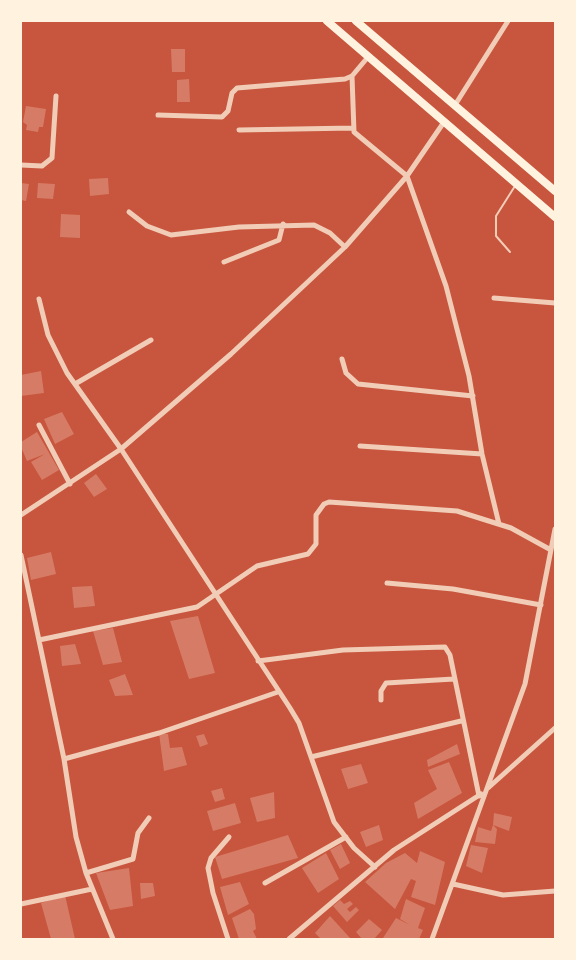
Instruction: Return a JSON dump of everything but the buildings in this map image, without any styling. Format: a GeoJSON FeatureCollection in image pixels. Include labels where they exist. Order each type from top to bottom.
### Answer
{"type":"FeatureCollection","features":[{"type":"Feature","properties":{"kind":"main road"},"geometry":{"type":"LineString","coordinates":[[327,21],[555,217]]}},
{"type":"Feature","properties":{"kind":"main road"},"geometry":{"type":"LineString","coordinates":[[356,21],[364,24],[555,190]]}},
{"type":"Feature","properties":{"kind":"street"},"geometry":{"type":"LineString","coordinates":[[455,105],[508,21]]}},
{"type":"Feature","properties":{"kind":"street"},"geometry":{"type":"LineString","coordinates":[[158,115],[222,117],[228,111],[232,93],[237,88],[337,80],[352,76],[368,57]]}},
{"type":"Feature","properties":{"kind":"street"},"geometry":{"type":"LineString","coordinates":[[352,76],[352,128],[359,138],[407,176],[446,286],[473,396],[482,454],[499,524]]}},
{"type":"Feature","properties":{"kind":"street"},"geometry":{"type":"LineString","coordinates":[[21,165],[42,166],[52,158],[56,96]]}},
{"type":"Feature","properties":{"kind":"street"},"geometry":{"type":"LineString","coordinates":[[21,515],[121,449],[231,354],[345,247],[407,176],[444,122]]}},
{"type":"Feature","properties":{"kind":"street"},"geometry":{"type":"LineString","coordinates":[[239,130],[352,128]]}},
{"type":"Feature","properties":{"kind":"street"},"geometry":{"type":"LineString","coordinates":[[129,212],[147,226],[171,235],[283,224],[322,228],[345,247]]}},
{"type":"Feature","properties":{"kind":"street"},"geometry":{"type":"LineString","coordinates":[[224,262],[279,240],[283,224]]}},
{"type":"Feature","properties":{"kind":"street"},"geometry":{"type":"LineString","coordinates":[[494,298],[555,303]]}},
{"type":"Feature","properties":{"kind":"street"},"geometry":{"type":"LineString","coordinates":[[39,299],[48,335],[75,384],[121,449],[298,723],[334,822],[345,837],[375,867]]}},
{"type":"Feature","properties":{"kind":"street"},"geometry":{"type":"LineString","coordinates":[[75,384],[151,340]]}},
{"type":"Feature","properties":{"kind":"street"},"geometry":{"type":"LineString","coordinates":[[342,359],[346,373],[358,384],[473,396]]}},
{"type":"Feature","properties":{"kind":"street"},"geometry":{"type":"LineString","coordinates":[[39,425],[70,484]]}},
{"type":"Feature","properties":{"kind":"street"},"geometry":{"type":"LineString","coordinates":[[360,446],[482,454]]}},
{"type":"Feature","properties":{"kind":"street"},"geometry":{"type":"LineString","coordinates":[[39,640],[197,607],[258,566],[312,552],[316,544],[316,515],[324,504],[329,502],[457,511],[499,524],[551,550]]}},
{"type":"Feature","properties":{"kind":"street"},"geometry":{"type":"LineString","coordinates":[[432,939],[485,790],[499,761],[525,684],[555,529]]}},
{"type":"Feature","properties":{"kind":"street"},"geometry":{"type":"LineString","coordinates":[[21,555],[64,759],[76,837],[86,873],[112,939]]}},
{"type":"Feature","properties":{"kind":"street"},"geometry":{"type":"LineString","coordinates":[[387,584],[453,589],[541,605]]}},
{"type":"Feature","properties":{"kind":"street"},"geometry":{"type":"LineString","coordinates":[[258,661],[306,653],[440,646],[448,650],[461,721],[479,796]]}},
{"type":"Feature","properties":{"kind":"street"},"geometry":{"type":"LineString","coordinates":[[381,700],[381,691],[386,683],[454,679]]}},
{"type":"Feature","properties":{"kind":"street"},"geometry":{"type":"LineString","coordinates":[[64,759],[159,733],[278,692]]}},
{"type":"Feature","properties":{"kind":"street"},"geometry":{"type":"LineString","coordinates":[[311,757],[461,721]]}},
{"type":"Feature","properties":{"kind":"street"},"geometry":{"type":"LineString","coordinates":[[289,939],[375,867],[432,824],[479,796],[555,728]]}},
{"type":"Feature","properties":{"kind":"street"},"geometry":{"type":"LineString","coordinates":[[545,735],[555,738]]}},
{"type":"Feature","properties":{"kind":"street"},"geometry":{"type":"LineString","coordinates":[[86,873],[133,859],[138,833],[149,818]]}},
{"type":"Feature","properties":{"kind":"street"},"geometry":{"type":"LineString","coordinates":[[228,939],[213,893],[208,868],[211,858],[229,837]]}},
{"type":"Feature","properties":{"kind":"street"},"geometry":{"type":"LineString","coordinates":[[265,883],[345,837]]}},
{"type":"Feature","properties":{"kind":"street"},"geometry":{"type":"LineString","coordinates":[[453,884],[503,895],[555,891]]}},
{"type":"Feature","properties":{"kind":"street"},"geometry":{"type":"LineString","coordinates":[[21,904],[92,889]]}},
{"type":"Feature","properties":{"kind":"lane"},"geometry":{"type":"LineString","coordinates":[[510,252],[496,236],[496,216],[516,184]]}}]}
